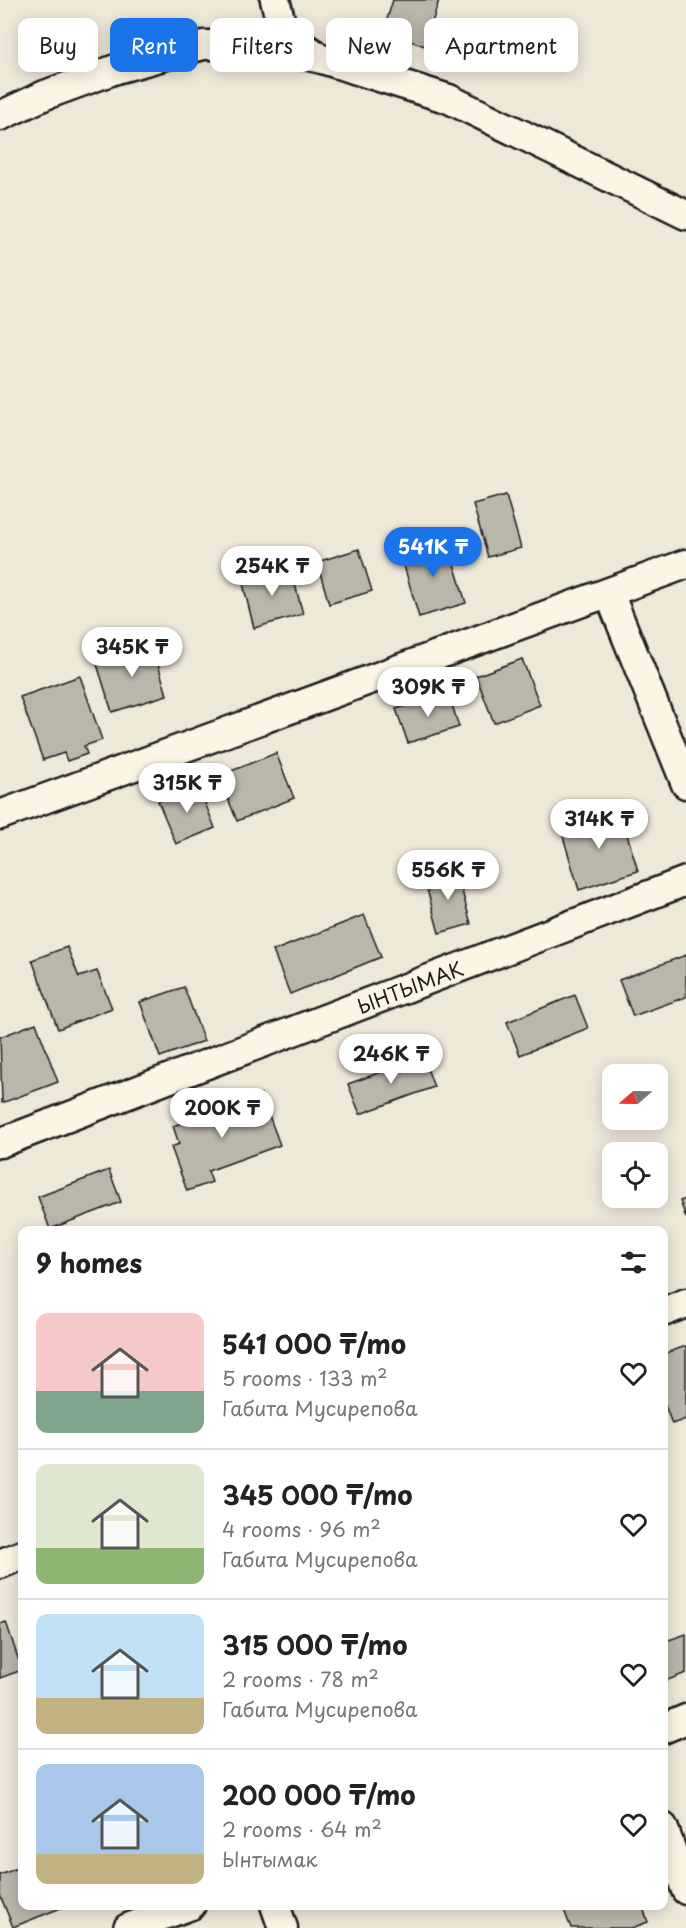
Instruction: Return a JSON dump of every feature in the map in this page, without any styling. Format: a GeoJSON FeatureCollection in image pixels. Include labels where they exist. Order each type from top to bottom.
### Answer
{"type":"FeatureCollection","features":[{"type":"Feature","properties":{"kind":"street"},"geometry":{"type":"LineString","coordinates":[[275,0],[284,34],[322,59]]}},
{"type":"Feature","properties":{"kind":"street"},"geometry":{"type":"LineString","coordinates":[[0,116],[45,95],[116,69],[203,45],[259,45],[322,59],[449,99],[686,215]]}},
{"type":"Feature","properties":{"kind":"street"},"geometry":{"type":"LineString","coordinates":[[0,815],[686,564]]}},
{"type":"Feature","properties":{"kind":"street"},"geometry":{"type":"LineString","coordinates":[[609,593],[686,784]]}},
{"type":"Feature","properties":{"kind":"street","name":"ЫНТЫМАК"},"geometry":{"type":"LineString","coordinates":[[0,1143],[686,881]]}},
{"type":"Feature","properties":{"kind":"street"},"geometry":{"type":"LineString","coordinates":[[668,1310],[686,1303]]}},
{"type":"Feature","properties":{"kind":"street"},"geometry":{"type":"LineString","coordinates":[[0,1564],[18,1557]]}},
{"type":"Feature","properties":{"kind":"street"},"geometry":{"type":"LineString","coordinates":[[668,1727],[686,1719]]}},
{"type":"Feature","properties":{"kind":"street"},"geometry":{"type":"LineString","coordinates":[[668,1841],[686,1890]]}},
{"type":"Feature","properties":{"kind":"street"},"geometry":{"type":"LineString","coordinates":[[128,1928],[177,1910]]}},
{"type":"Feature","properties":{"kind":"street"},"geometry":{"type":"LineString","coordinates":[[277,1910],[284,1928]]}},
{"type":"Feature","properties":{"kind":"building"},"geometry":{"type":"Polygon","coordinates":[[[393,0],[439,0],[434,18],[424,18],[424,46],[412,42],[412,18],[387,18],[393,0]]]}},
{"type":"Feature","properties":{"kind":"building"},"geometry":{"type":"Polygon","coordinates":[[[506,495],[521,548],[488,557],[473,504],[506,495]]]}},
{"type":"Feature","properties":{"kind":"building"},"geometry":{"type":"Polygon","coordinates":[[[446,538],[466,603],[419,617],[400,552],[446,538]]]}},
{"type":"Feature","properties":{"kind":"building"},"geometry":{"type":"Polygon","coordinates":[[[359,549],[372,591],[329,604],[317,562],[359,549]]]}},
{"type":"Feature","properties":{"kind":"building"},"geometry":{"type":"Polygon","coordinates":[[[290,566],[303,614],[254,628],[242,580],[290,566]]]}},
{"type":"Feature","properties":{"kind":"building"},"geometry":{"type":"Polygon","coordinates":[[[152,644],[167,695],[112,712],[96,661],[152,644]]]}},
{"type":"Feature","properties":{"kind":"building"},"geometry":{"type":"Polygon","coordinates":[[[522,659],[540,705],[494,723],[476,676],[522,659]]]}},
{"type":"Feature","properties":{"kind":"building"},"geometry":{"type":"Polygon","coordinates":[[[80,676],[102,740],[84,746],[87,754],[67,761],[64,753],[43,760],[20,697],[80,676]]]}},
{"type":"Feature","properties":{"kind":"building"},"geometry":{"type":"Polygon","coordinates":[[[448,692],[459,727],[408,743],[396,709],[448,692]]]}},
{"type":"Feature","properties":{"kind":"building"},"geometry":{"type":"Polygon","coordinates":[[[276,753],[294,798],[237,821],[219,776],[276,753]]]}},
{"type":"Feature","properties":{"kind":"building"},"geometry":{"type":"Polygon","coordinates":[[[198,785],[215,828],[176,844],[158,801],[198,785]]]}},
{"type":"Feature","properties":{"kind":"building"},"geometry":{"type":"Polygon","coordinates":[[[620,811],[638,871],[579,890],[561,830],[620,811]]]}},
{"type":"Feature","properties":{"kind":"building"},"geometry":{"type":"Polygon","coordinates":[[[456,869],[471,924],[439,933],[424,878],[456,869]]]}},
{"type":"Feature","properties":{"kind":"building"},"geometry":{"type":"Polygon","coordinates":[[[364,915],[381,957],[290,994],[273,951],[364,915]]]}},
{"type":"Feature","properties":{"kind":"building"},"geometry":{"type":"Polygon","coordinates":[[[67,947],[79,977],[97,971],[112,1008],[58,1029],[32,960],[67,947]]]}},
{"type":"Feature","properties":{"kind":"building"},"geometry":{"type":"Polygon","coordinates":[[[686,955],[686,997],[633,1016],[619,980],[686,955]]]}},
{"type":"Feature","properties":{"kind":"building"},"geometry":{"type":"Polygon","coordinates":[[[184,987],[204,1041],[160,1057],[140,1002],[184,987]]]}},
{"type":"Feature","properties":{"kind":"building"},"geometry":{"type":"Polygon","coordinates":[[[575,995],[588,1028],[520,1055],[507,1022],[575,995]]]}},
{"type":"Feature","properties":{"kind":"building"},"geometry":{"type":"Polygon","coordinates":[[[36,1023],[58,1082],[2,1103],[0,1037],[36,1023]]]}},
{"type":"Feature","properties":{"kind":"building"},"geometry":{"type":"Polygon","coordinates":[[[423,1057],[434,1087],[360,1114],[348,1084],[423,1057]]]}},
{"type":"Feature","properties":{"kind":"building"},"geometry":{"type":"Polygon","coordinates":[[[261,1094],[280,1145],[208,1171],[212,1182],[187,1191],[171,1147],[179,1144],[173,1126],[261,1094]]]}},
{"type":"Feature","properties":{"kind":"building"},"geometry":{"type":"Polygon","coordinates":[[[109,1170],[121,1202],[58,1226],[49,1226],[38,1197],[109,1170]]]}},
{"type":"Feature","properties":{"kind":"building"},"geometry":{"type":"Polygon","coordinates":[[[686,1199],[686,1218],[680,1201],[686,1199]]]}},
{"type":"Feature","properties":{"kind":"building"},"geometry":{"type":"Polygon","coordinates":[[[686,1346],[686,1419],[672,1424],[668,1413],[668,1352],[686,1346]]]}},
{"type":"Feature","properties":{"kind":"building"},"geometry":{"type":"Polygon","coordinates":[[[6,1622],[18,1658],[18,1671],[0,1678],[0,1624],[6,1622]]]}},
{"type":"Feature","properties":{"kind":"building"},"geometry":{"type":"Polygon","coordinates":[[[686,1634],[686,1673],[668,1680],[668,1640],[686,1634]]]}},
{"type":"Feature","properties":{"kind":"building"},"geometry":{"type":"Polygon","coordinates":[[[18,1868],[18,1910],[56,1910],[13,1927],[0,1895],[0,1875],[18,1868]]]}},
{"type":"Feature","properties":{"kind":"building"},"geometry":{"type":"Polygon","coordinates":[[[564,1910],[644,1910],[648,1922],[632,1928],[571,1928],[564,1910]]]}}]}
